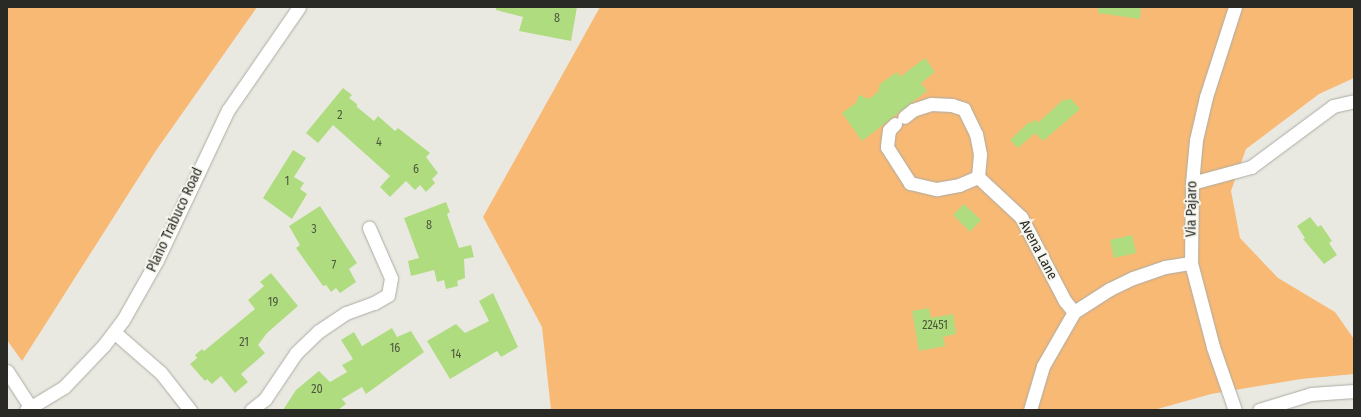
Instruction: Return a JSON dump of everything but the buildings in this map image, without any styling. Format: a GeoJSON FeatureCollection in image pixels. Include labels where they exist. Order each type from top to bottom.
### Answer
{"type":"FeatureCollection","features":[{"type":"Feature","properties":{"kind":"street","name":"Plano Trabuco Road"},"geometry":{"type":"LineString","coordinates":[[28,409],[64,387],[114,332],[154,266],[228,110],[299,7]]}},
{"type":"Feature","properties":{"kind":"street","name":"Via Pajaro"},"geometry":{"type":"LineString","coordinates":[[1235,7],[1206,97],[1196,140],[1192,182],[1191,263],[1213,347],[1235,410]]}},
{"type":"Feature","properties":{"kind":"street"},"geometry":{"type":"LineString","coordinates":[[1192,182],[1251,167],[1334,106],[1354,101]]}},
{"type":"Feature","properties":{"kind":"street"},"geometry":{"type":"LineString","coordinates":[[931,104],[952,105],[964,110],[976,134],[980,154],[978,177],[959,185],[937,189],[910,183],[887,147],[888,130],[913,110],[931,104]]}},
{"type":"Feature","properties":{"kind":"street","name":"Avena Lane"},"geometry":{"type":"LineString","coordinates":[[978,177],[1021,217],[1065,300],[1074,312]]}},
{"type":"Feature","properties":{"kind":"street"},"geometry":{"type":"LineString","coordinates":[[251,410],[265,399],[296,353],[319,331],[346,313],[374,303],[388,295],[391,278],[370,228]]}},
{"type":"Feature","properties":{"kind":"street"},"geometry":{"type":"LineString","coordinates":[[1030,410],[1043,366],[1074,312],[1110,289],[1133,278],[1165,267],[1191,263]]}},
{"type":"Feature","properties":{"kind":"street"},"geometry":{"type":"LineString","coordinates":[[114,332],[161,373],[190,410]]}},
{"type":"Feature","properties":{"kind":"street"},"geometry":{"type":"LineString","coordinates":[[7,371],[28,409]]}},
{"type":"Feature","properties":{"kind":"street"},"geometry":{"type":"LineString","coordinates":[[1259,410],[1311,394],[1354,391]]}},
{"type":"Feature","properties":{"kind":"shaded area"},"geometry":{"type":"Polygon","coordinates":[[[7,7],[257,7],[155,152],[22,361],[7,340],[7,7]]]}},
{"type":"Feature","properties":{"kind":"shaded area"},"geometry":{"type":"Polygon","coordinates":[[[600,7],[1354,7],[1354,78],[1319,94],[1246,149],[1231,191],[1240,238],[1278,278],[1335,312],[1354,339],[1354,374],[1301,379],[1211,394],[1154,410],[551,410],[542,327],[483,217],[600,7]]]}}]}
